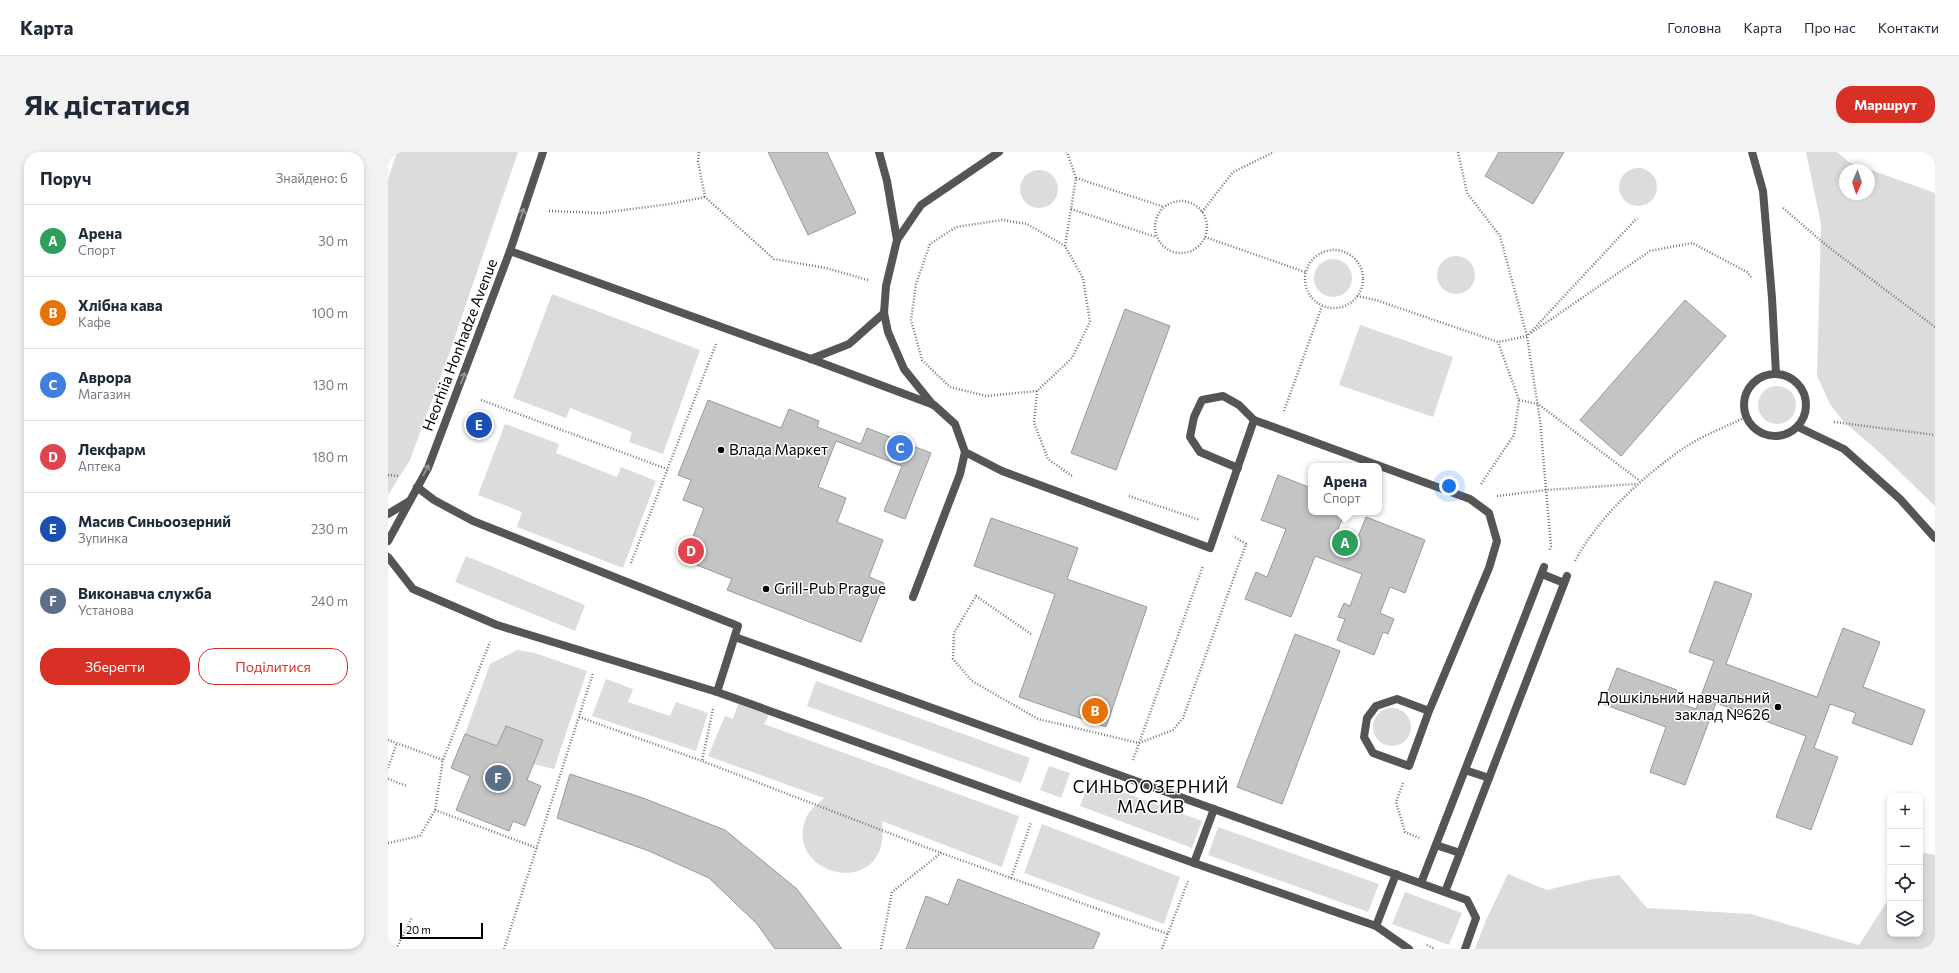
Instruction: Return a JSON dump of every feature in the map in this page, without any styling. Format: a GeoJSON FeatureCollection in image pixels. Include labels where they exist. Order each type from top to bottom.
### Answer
{"type":"FeatureCollection","features":[{"type":"Feature","properties":{"kind":"street","name":"Heorhiia Honhadze Avenue"},"geometry":{"type":"LineString","coordinates":[[388,541],[408,501],[428,468],[510,251],[543,152]]}},
{"type":"Feature","properties":{"kind":"street"},"geometry":{"type":"LineString","coordinates":[[879,152],[887,181],[896,240],[886,286],[884,313],[888,332],[904,369],[934,405],[955,424],[964,452],[960,474],[913,597]]}},
{"type":"Feature","properties":{"kind":"street"},"geometry":{"type":"LineString","coordinates":[[896,240],[921,205],[999,152]]}},
{"type":"Feature","properties":{"kind":"street"},"geometry":{"type":"LineString","coordinates":[[1752,152],[1763,191],[1772,298],[1776,374]]}},
{"type":"Feature","properties":{"kind":"street"},"geometry":{"type":"LineString","coordinates":[[510,251],[811,359],[934,405]]}},
{"type":"Feature","properties":{"kind":"street"},"geometry":{"type":"LineString","coordinates":[[811,359],[848,344],[870,328],[884,313]]}},
{"type":"Feature","properties":{"kind":"street"},"geometry":{"type":"LineString","coordinates":[[1776,374],[1786,376],[1795,381],[1802,389],[1806,398],[1806,408],[1803,418],[1798,426],[1789,433],[1780,436],[1760,432],[1752,426],[1746,417],[1745,402],[1750,387],[1757,380],[1766,375],[1776,374]]}},
{"type":"Feature","properties":{"kind":"street"},"geometry":{"type":"LineString","coordinates":[[1238,468],[1200,452],[1190,437],[1194,417],[1202,400],[1223,396],[1240,405],[1254,420],[1373,463]]}},
{"type":"Feature","properties":{"kind":"street"},"geometry":{"type":"LineString","coordinates":[[964,452],[1002,471],[1210,548],[1254,420]]}},
{"type":"Feature","properties":{"kind":"street"},"geometry":{"type":"LineString","coordinates":[[1798,426],[1844,449],[1900,500],[1935,538]]}},
{"type":"Feature","properties":{"kind":"street"},"geometry":{"type":"LineString","coordinates":[[1382,466],[1470,499],[1489,513],[1497,541],[1489,568],[1429,711],[1409,766],[1373,753],[1364,737],[1367,718],[1376,706],[1396,699],[1429,711]]}},
{"type":"Feature","properties":{"kind":"street"},"geometry":{"type":"LineString","coordinates":[[417,487],[434,500],[473,520],[738,626],[717,692]]}},
{"type":"Feature","properties":{"kind":"street"},"geometry":{"type":"LineString","coordinates":[[388,514],[408,501]]}},
{"type":"Feature","properties":{"kind":"street"},"geometry":{"type":"LineString","coordinates":[[388,557],[413,589],[497,625],[717,692],[1194,863],[1376,926],[1410,949]]}},
{"type":"Feature","properties":{"kind":"street"},"geometry":{"type":"LineString","coordinates":[[1421,883],[1543,571],[1566,579],[1445,892]]}},
{"type":"Feature","properties":{"kind":"street"},"geometry":{"type":"LineString","coordinates":[[735,637],[1467,900],[1476,918],[1465,949]]}},
{"type":"Feature","properties":{"kind":"street"},"geometry":{"type":"LineString","coordinates":[[1465,770],[1489,778]]}},
{"type":"Feature","properties":{"kind":"street"},"geometry":{"type":"LineString","coordinates":[[1194,863],[1214,809]]}},
{"type":"Feature","properties":{"kind":"street"},"geometry":{"type":"LineString","coordinates":[[1436,845],[1460,853]]}},
{"type":"Feature","properties":{"kind":"street"},"geometry":{"type":"LineString","coordinates":[[1376,926],[1396,874]]}},
{"type":"Feature","properties":{"kind":"path"},"geometry":{"type":"LineString","coordinates":[[699,152],[698,161],[704,196],[774,260],[826,268],[886,286]]}},
{"type":"Feature","properties":{"kind":"path"},"geometry":{"type":"LineString","coordinates":[[1065,246],[1076,178],[1067,152]]}},
{"type":"Feature","properties":{"kind":"path"},"geometry":{"type":"LineString","coordinates":[[1202,212],[1232,172],[1274,152]]}},
{"type":"Feature","properties":{"kind":"path"},"geometry":{"type":"LineString","coordinates":[[1458,152],[1467,194],[1500,236],[1527,336],[1538,404],[1551,546],[1543,571]]}},
{"type":"Feature","properties":{"kind":"path"},"geometry":{"type":"LineString","coordinates":[[1076,178],[1164,207]]}},
{"type":"Feature","properties":{"kind":"path"},"geometry":{"type":"LineString","coordinates":[[1763,191],[1827,246],[1935,327]]}},
{"type":"Feature","properties":{"kind":"path"},"geometry":{"type":"LineString","coordinates":[[549,211],[601,213],[670,204],[704,196]]}},
{"type":"Feature","properties":{"kind":"path"},"geometry":{"type":"LineString","coordinates":[[1179,201],[1188,202],[1196,205],[1202,212],[1206,224],[1205,237],[1200,245],[1184,253],[1168,249],[1161,244],[1154,229],[1158,213],[1164,207],[1179,201]]}},
{"type":"Feature","properties":{"kind":"path"},"geometry":{"type":"LineString","coordinates":[[1070,209],[1157,237]]}},
{"type":"Feature","properties":{"kind":"path"},"geometry":{"type":"LineString","coordinates":[[1527,336],[1637,218]]}},
{"type":"Feature","properties":{"kind":"path"},"geometry":{"type":"LineString","coordinates":[[1002,220],[1027,224],[1065,246],[1083,278],[1090,322],[1072,358],[1037,391],[986,396],[950,387],[922,360],[912,320],[916,284],[930,244],[956,227],[1002,220]]}},
{"type":"Feature","properties":{"kind":"path"},"geometry":{"type":"LineString","coordinates":[[1205,237],[1305,272]]}},
{"type":"Feature","properties":{"kind":"path"},"geometry":{"type":"LineString","coordinates":[[1357,296],[1376,300],[1498,342],[1527,336],[1650,251],[1692,243],[1747,272],[1772,298]]}},
{"type":"Feature","properties":{"kind":"path"},"geometry":{"type":"LineString","coordinates":[[1331,249],[1348,253],[1356,259],[1362,270],[1364,280],[1361,290],[1357,296],[1344,306],[1334,308],[1322,306],[1313,300],[1306,289],[1305,272],[1313,258],[1321,252],[1331,249]]}},
{"type":"Feature","properties":{"kind":"path"},"geometry":{"type":"LineString","coordinates":[[1278,428],[1322,306]]}},
{"type":"Feature","properties":{"kind":"path"},"geometry":{"type":"LineString","coordinates":[[624,580],[716,344],[709,341]]}},
{"type":"Feature","properties":{"kind":"path"},"geometry":{"type":"LineString","coordinates":[[1470,499],[1514,435],[1519,400],[1498,342]]}},
{"type":"Feature","properties":{"kind":"path"},"geometry":{"type":"LineString","coordinates":[[1037,391],[1034,423],[1048,458],[1075,478]]}},
{"type":"Feature","properties":{"kind":"path"},"geometry":{"type":"LineString","coordinates":[[481,400],[668,469]]}},
{"type":"Feature","properties":{"kind":"path"},"geometry":{"type":"LineString","coordinates":[[1519,400],[1538,404],[1640,481]]}},
{"type":"Feature","properties":{"kind":"path"},"geometry":{"type":"LineString","coordinates":[[1566,579],[1584,543],[1636,484],[1682,449],[1746,417]]}},
{"type":"Feature","properties":{"kind":"path"},"geometry":{"type":"LineString","coordinates":[[1803,418],[1935,434]]}},
{"type":"Feature","properties":{"kind":"path"},"geometry":{"type":"LineString","coordinates":[[388,475],[400,476]]}},
{"type":"Feature","properties":{"kind":"path"},"geometry":{"type":"LineString","coordinates":[[1470,499],[1546,490],[1636,484]]}},
{"type":"Feature","properties":{"kind":"path"},"geometry":{"type":"LineString","coordinates":[[1031,634],[976,596],[954,633],[953,659],[972,681],[1038,719],[1139,742],[1173,730],[1183,718],[1246,544],[1218,526],[1128,496]]}},
{"type":"Feature","properties":{"kind":"path"},"geometry":{"type":"LineString","coordinates":[[1126,778],[1210,548]]}},
{"type":"Feature","properties":{"kind":"path"},"geometry":{"type":"LineString","coordinates":[[388,843],[420,836],[435,810],[443,760],[497,625]]}},
{"type":"Feature","properties":{"kind":"path"},"geometry":{"type":"LineString","coordinates":[[504,949],[598,657]]}},
{"type":"Feature","properties":{"kind":"path"},"geometry":{"type":"LineString","coordinates":[[702,761],[717,692]]}},
{"type":"Feature","properties":{"kind":"path"},"geometry":{"type":"LineString","coordinates":[[579,717],[702,761],[941,853],[1168,934]]}},
{"type":"Feature","properties":{"kind":"path"},"geometry":{"type":"LineString","coordinates":[[388,740],[443,760]]}},
{"type":"Feature","properties":{"kind":"path"},"geometry":{"type":"LineString","coordinates":[[388,768],[397,744]]}},
{"type":"Feature","properties":{"kind":"path"},"geometry":{"type":"LineString","coordinates":[[1409,766],[1396,802],[1405,832],[1436,845]]}},
{"type":"Feature","properties":{"kind":"path"},"geometry":{"type":"LineString","coordinates":[[388,779],[407,786]]}},
{"type":"Feature","properties":{"kind":"path"},"geometry":{"type":"LineString","coordinates":[[1011,878],[1037,806]]}},
{"type":"Feature","properties":{"kind":"path"},"geometry":{"type":"LineString","coordinates":[[435,810],[537,848]]}},
{"type":"Feature","properties":{"kind":"path"},"geometry":{"type":"LineString","coordinates":[[881,949],[892,892],[941,853]]}},
{"type":"Feature","properties":{"kind":"path"},"geometry":{"type":"LineString","coordinates":[[1162,949],[1194,863]]}},
{"type":"Feature","properties":{"kind":"path"},"geometry":{"type":"LineString","coordinates":[[396,949],[412,917]]}},
{"type":"Feature","properties":{"kind":"shaded area"},"geometry":{"type":"Polygon","coordinates":[[[397,152],[518,152],[449,354],[410,460],[388,495],[388,179],[397,152]]]}},
{"type":"Feature","properties":{"kind":"shaded area"},"geometry":{"type":"Polygon","coordinates":[[[1806,152],[1837,152],[1849,162],[1855,164],[1839,164],[1839,200],[1875,200],[1875,171],[1935,193],[1935,506],[1878,451],[1844,422],[1830,404],[1817,376],[1821,224],[1806,152]]]}},
{"type":"Feature","properties":{"kind":"shaded area"},"geometry":{"type":"Polygon","coordinates":[[[1638,168],[1648,171],[1654,177],[1657,187],[1654,197],[1648,203],[1638,206],[1628,203],[1622,197],[1619,187],[1622,177],[1628,171],[1638,168]]]}},
{"type":"Feature","properties":{"kind":"shaded area"},"geometry":{"type":"Polygon","coordinates":[[[1039,170],[1049,173],[1055,179],[1058,189],[1055,199],[1049,205],[1039,208],[1029,205],[1023,199],[1020,189],[1023,179],[1029,173],[1039,170]]]}},
{"type":"Feature","properties":{"kind":"shaded area"},"geometry":{"type":"Polygon","coordinates":[[[1456,256],[1466,259],[1472,265],[1475,275],[1472,285],[1466,291],[1456,294],[1446,291],[1440,285],[1437,275],[1440,265],[1446,259],[1456,256]]]}},
{"type":"Feature","properties":{"kind":"shaded area"},"geometry":{"type":"Polygon","coordinates":[[[1333,259],[1343,262],[1349,268],[1352,278],[1349,288],[1343,294],[1333,297],[1323,294],[1317,288],[1314,278],[1317,268],[1323,262],[1333,259]]]}},
{"type":"Feature","properties":{"kind":"shaded area"},"geometry":{"type":"Polygon","coordinates":[[[552,294],[700,350],[663,454],[629,442],[632,432],[570,408],[566,418],[513,398],[552,294]]]}},
{"type":"Feature","properties":{"kind":"shaded area"},"geometry":{"type":"Polygon","coordinates":[[[1360,325],[1453,357],[1433,417],[1339,385],[1360,325]]]}},
{"type":"Feature","properties":{"kind":"shaded area"},"geometry":{"type":"Polygon","coordinates":[[[1777,386],[1787,389],[1793,395],[1796,405],[1793,415],[1787,421],[1777,424],[1767,421],[1761,415],[1758,405],[1761,395],[1767,389],[1777,386]]]}},
{"type":"Feature","properties":{"kind":"shaded area"},"geometry":{"type":"Polygon","coordinates":[[[505,424],[559,444],[556,453],[617,477],[621,467],[656,481],[623,568],[517,527],[522,512],[478,495],[505,424]]]}},
{"type":"Feature","properties":{"kind":"shaded area"},"geometry":{"type":"Polygon","coordinates":[[[466,556],[585,605],[575,631],[455,582],[466,556]]]}},
{"type":"Feature","properties":{"kind":"shaded area"},"geometry":{"type":"Polygon","coordinates":[[[517,650],[535,653],[587,671],[554,769],[533,764],[543,740],[506,726],[497,746],[465,734],[490,664],[517,650]]]}},
{"type":"Feature","properties":{"kind":"shaded area"},"geometry":{"type":"Polygon","coordinates":[[[606,679],[633,689],[628,702],[670,716],[676,702],[708,713],[696,751],[592,716],[606,679]]]}},
{"type":"Feature","properties":{"kind":"shaded area"},"geometry":{"type":"Polygon","coordinates":[[[816,681],[1030,758],[1021,783],[807,706],[816,681]]]}},
{"type":"Feature","properties":{"kind":"shaded area"},"geometry":{"type":"Polygon","coordinates":[[[738,704],[769,715],[764,724],[1019,816],[1002,867],[882,821],[881,847],[871,863],[856,871],[839,872],[822,867],[809,855],[803,839],[806,818],[812,809],[824,798],[708,756],[725,716],[733,719],[738,704]]]}},
{"type":"Feature","properties":{"kind":"shaded area"},"geometry":{"type":"Polygon","coordinates":[[[1392,708],[1402,711],[1408,717],[1411,727],[1408,737],[1402,743],[1392,746],[1382,743],[1376,737],[1373,727],[1376,717],[1382,711],[1392,708]]]}},
{"type":"Feature","properties":{"kind":"shaded area"},"geometry":{"type":"Polygon","coordinates":[[[1049,766],[1070,773],[1061,798],[1040,790],[1049,766]]]}},
{"type":"Feature","properties":{"kind":"shaded area"},"geometry":{"type":"Polygon","coordinates":[[[1090,780],[1202,821],[1192,848],[1080,806],[1090,780]]]}},
{"type":"Feature","properties":{"kind":"shaded area"},"geometry":{"type":"Polygon","coordinates":[[[1042,824],[1180,877],[1164,924],[1024,873],[1042,824]]]}},
{"type":"Feature","properties":{"kind":"shaded area"},"geometry":{"type":"Polygon","coordinates":[[[1218,827],[1379,884],[1368,912],[1208,855],[1218,827]]]}},
{"type":"Feature","properties":{"kind":"shaded area"},"geometry":{"type":"Polygon","coordinates":[[[1923,853],[1935,855],[1935,949],[1475,949],[1486,920],[1508,874],[1547,890],[1588,880],[1619,875],[1647,908],[1751,914],[1859,945],[1887,902],[1887,937],[1923,937],[1923,853]]]}},
{"type":"Feature","properties":{"kind":"shaded area"},"geometry":{"type":"Polygon","coordinates":[[[1405,892],[1462,913],[1449,945],[1392,924],[1405,892]]]}},
{"type":"Feature","properties":{"kind":"building"},"geometry":{"type":"Polygon","coordinates":[[[768,152],[827,152],[856,213],[808,235],[768,152]]]}},
{"type":"Feature","properties":{"kind":"building"},"geometry":{"type":"Polygon","coordinates":[[[1499,152],[1564,152],[1533,204],[1485,176],[1499,152]]]}},
{"type":"Feature","properties":{"kind":"building"},"geometry":{"type":"Polygon","coordinates":[[[1685,300],[1726,336],[1621,456],[1580,420],[1685,300]]]}},
{"type":"Feature","properties":{"kind":"building"},"geometry":{"type":"Polygon","coordinates":[[[1125,309],[1170,326],[1116,470],[1071,453],[1125,309]]]}},
{"type":"Feature","properties":{"kind":"building"},"geometry":{"type":"Polygon","coordinates":[[[708,400],[781,428],[789,409],[819,421],[817,427],[861,444],[867,428],[931,453],[905,519],[884,511],[902,466],[836,441],[818,487],[846,498],[837,522],[883,540],[869,577],[884,583],[861,642],[727,590],[732,579],[684,560],[704,508],[683,500],[691,480],[678,475],[708,400]]]}},
{"type":"Feature","properties":{"kind":"building"},"geometry":{"type":"Polygon","coordinates":[[[1278,475],[1308,487],[1308,515],[1344,515],[1338,529],[1358,537],[1366,517],[1425,540],[1405,593],[1390,587],[1380,613],[1394,619],[1388,634],[1383,632],[1374,655],[1337,640],[1345,619],[1338,617],[1344,603],[1350,606],[1362,574],[1315,556],[1291,617],[1245,599],[1256,572],[1267,577],[1286,529],[1261,520],[1278,475]]]}},
{"type":"Feature","properties":{"kind":"building"},"geometry":{"type":"Polygon","coordinates":[[[991,518],[1078,548],[1067,579],[1147,607],[1106,727],[1019,697],[1055,594],[974,566],[991,518]]]}},
{"type":"Feature","properties":{"kind":"building","name":"Дошкільний навчальний заклад №626"},"geometry":{"type":"Polygon","coordinates":[[[1715,581],[1752,594],[1726,664],[1817,697],[1843,628],[1880,642],[1863,687],[1925,710],[1912,745],[1852,723],[1856,713],[1830,704],[1814,748],[1838,757],[1811,830],[1776,817],[1806,736],[1716,703],[1685,785],[1650,772],[1666,727],[1603,704],[1617,668],[1677,690],[1672,701],[1696,709],[1714,661],[1689,652],[1715,581]]]}},
{"type":"Feature","properties":{"kind":"building"},"geometry":{"type":"Polygon","coordinates":[[[1295,634],[1340,651],[1282,804],[1237,787],[1295,634]]]}},
{"type":"Feature","properties":{"kind":"building"},"geometry":{"type":"Polygon","coordinates":[[[506,726],[543,740],[527,780],[541,786],[525,826],[513,821],[509,831],[456,810],[470,776],[451,768],[465,734],[497,746],[506,726]]]}},
{"type":"Feature","properties":{"kind":"building"},"geometry":{"type":"Polygon","coordinates":[[[570,774],[643,798],[725,830],[797,889],[842,949],[775,949],[757,924],[709,878],[649,851],[557,818],[570,774]]]}},
{"type":"Feature","properties":{"kind":"building"},"geometry":{"type":"Polygon","coordinates":[[[958,879],[1100,933],[1093,949],[906,949],[926,896],[948,905],[958,879]]]}},
{"type":"Feature","properties":{"kind":"place","name":"Масив Синьоозерний"},"geometry":{"type":"Point","coordinates":[479,425]}},
{"type":"Feature","properties":{"kind":"place","name":"Аврора"},"geometry":{"type":"Point","coordinates":[900,448]}},
{"type":"Feature","properties":{"kind":"place","name":"Влада Маркет"},"geometry":{"type":"Point","coordinates":[721,450]}},
{"type":"Feature","properties":{"kind":"place","name":"Арена"},"geometry":{"type":"Point","coordinates":[1345,543]}},
{"type":"Feature","properties":{"kind":"place","name":"Лекфарм"},"geometry":{"type":"Point","coordinates":[691,551]}},
{"type":"Feature","properties":{"kind":"place","name":"Grill-Pub Prague"},"geometry":{"type":"Point","coordinates":[766,589]}},
{"type":"Feature","properties":{"kind":"place","name":"Дошкільний навчальний заклад №626"},"geometry":{"type":"Point","coordinates":[1778,707]}},
{"type":"Feature","properties":{"kind":"place","name":"Хлібна кава"},"geometry":{"type":"Point","coordinates":[1095,711]}},
{"type":"Feature","properties":{"kind":"place","name":"Виконавча служба"},"geometry":{"type":"Point","coordinates":[498,778]}},
{"type":"Feature","properties":{"kind":"district","name":"СИНЬООЗЕРНИЙ МАСИВ"},"geometry":{"type":"Point","coordinates":[1151,797]}}]}
